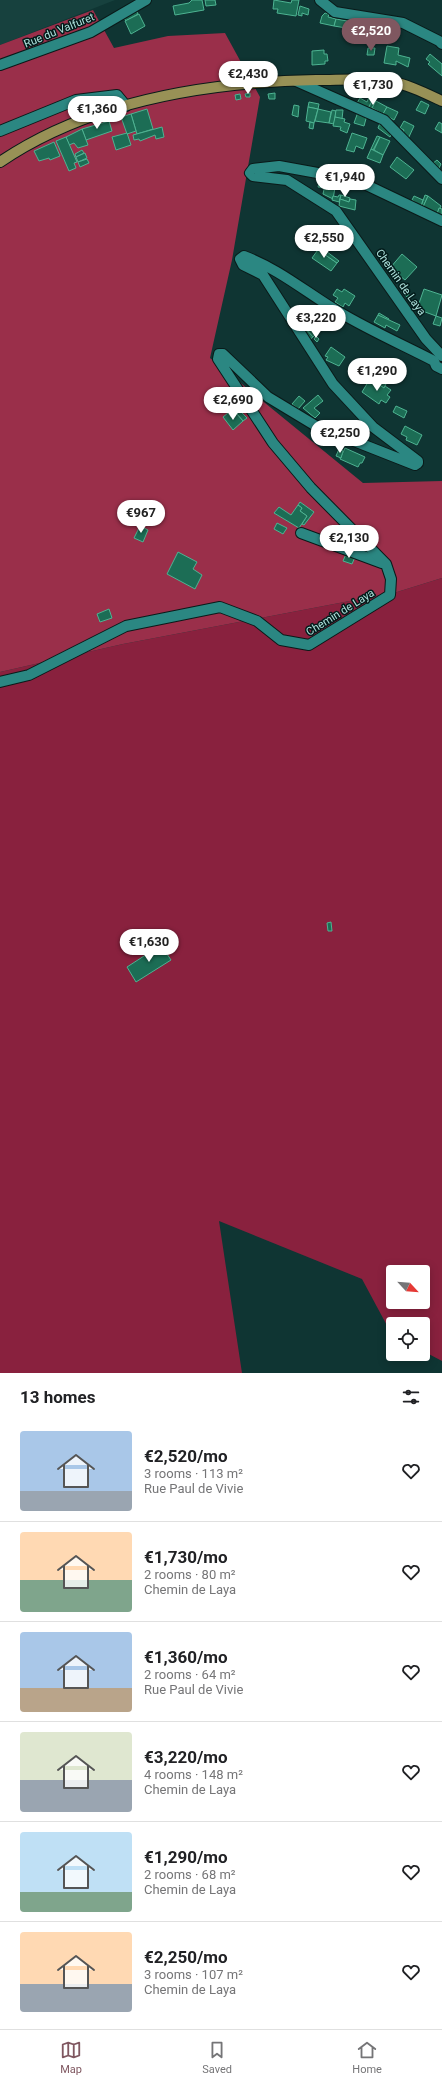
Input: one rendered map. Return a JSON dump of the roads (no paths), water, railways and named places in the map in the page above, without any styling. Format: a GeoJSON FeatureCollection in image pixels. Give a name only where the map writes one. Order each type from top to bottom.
{"type":"FeatureCollection","features":[{"type":"Feature","properties":{"kind":"main road"},"geometry":{"type":"LineString","coordinates":[[0,162],[57,130],[104,111],[202,89],[296,81],[388,81],[423,92],[442,101]]}},
{"type":"Feature","properties":{"kind":"street","name":"Rue du Valfuret"},"geometry":{"type":"LineString","coordinates":[[0,65],[91,32],[146,0]]}},
{"type":"Feature","properties":{"kind":"street"},"geometry":{"type":"LineString","coordinates":[[320,0],[335,12],[403,23],[439,41],[442,44]]}},
{"type":"Feature","properties":{"kind":"street"},"geometry":{"type":"LineString","coordinates":[[296,81],[384,120],[442,179]]}},
{"type":"Feature","properties":{"kind":"street"},"geometry":{"type":"LineString","coordinates":[[0,131],[76,100],[117,95],[126,106]]}},
{"type":"Feature","properties":{"kind":"street","name":"Chemin de Laya"},"geometry":{"type":"LineString","coordinates":[[442,221],[356,180],[279,166],[253,169],[250,173],[253,176],[287,180],[336,211],[426,339],[442,356]]}},
{"type":"Feature","properties":{"kind":"street"},"geometry":{"type":"LineString","coordinates":[[386,564],[312,488],[272,443],[218,359],[219,354],[223,354],[268,397],[316,426],[411,464],[418,463],[418,461],[373,427],[333,384],[263,275],[243,265],[240,259],[244,256],[260,262],[296,283],[339,312],[434,361],[436,366],[442,368]]}},
{"type":"Feature","properties":{"kind":"street"},"geometry":{"type":"LineString","coordinates":[[301,533],[386,564]]}},
{"type":"Feature","properties":{"kind":"street","name":"Chemin de Laya"},"geometry":{"type":"LineString","coordinates":[[0,682],[29,675],[126,626],[220,607],[256,622],[281,640],[309,645],[390,595],[391,579],[386,564]]}}]}
